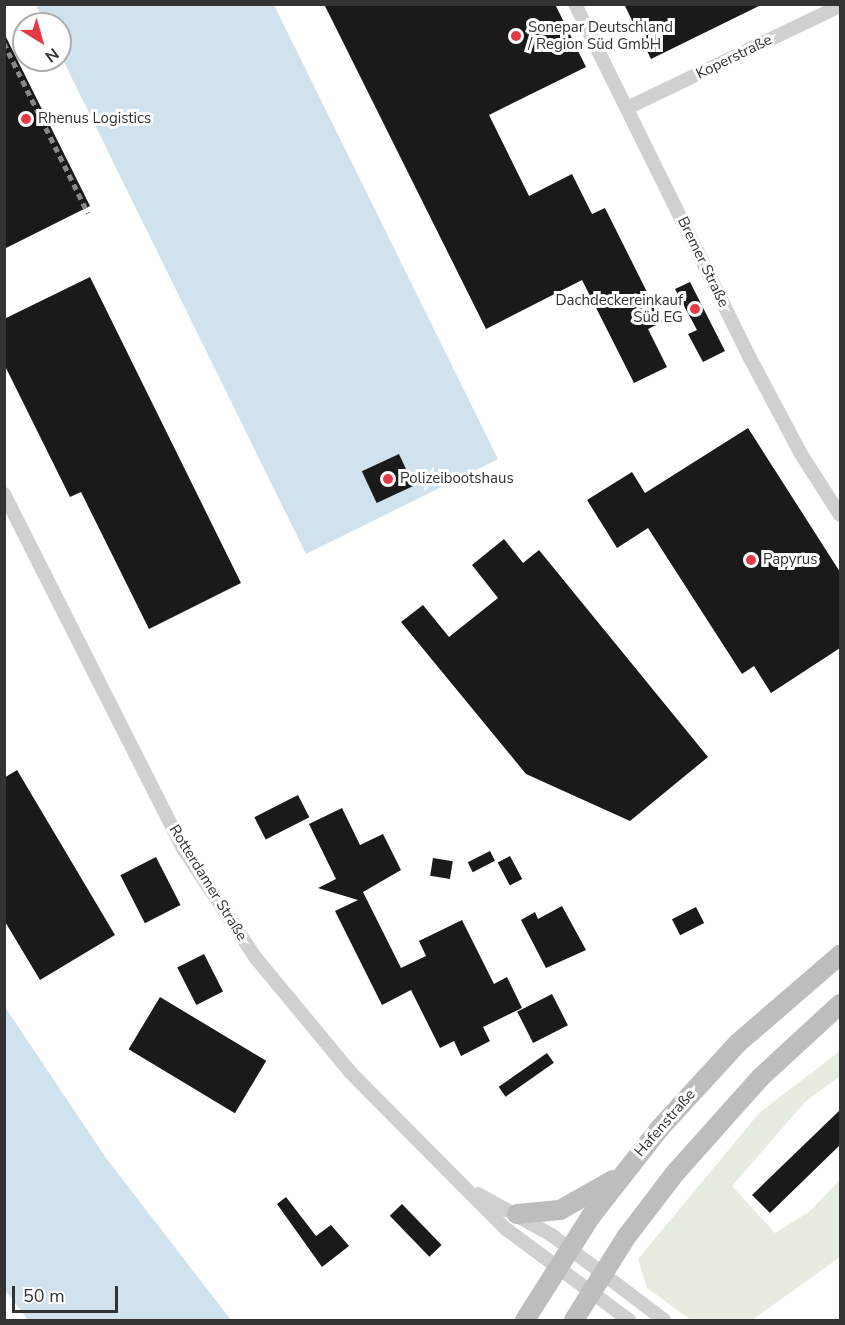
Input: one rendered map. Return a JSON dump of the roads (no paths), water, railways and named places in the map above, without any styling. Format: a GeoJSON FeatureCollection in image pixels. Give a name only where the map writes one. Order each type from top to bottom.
{"type":"FeatureCollection","features":[{"type":"Feature","properties":{"kind":"main road","name":"Hafenstraße"},"geometry":{"type":"LineString","coordinates":[[525,1320],[569,1248],[621,1176],[731,1050],[840,955]]}},
{"type":"Feature","properties":{"kind":"main road"},"geometry":{"type":"LineString","coordinates":[[574,1320],[643,1214],[707,1135],[761,1077],[840,1004]]}},
{"type":"Feature","properties":{"kind":"main road"},"geometry":{"type":"LineString","coordinates":[[517,1214],[560,1210],[621,1176]]}},
{"type":"Feature","properties":{"kind":"street","name":"Bremer Straße"},"geometry":{"type":"LineString","coordinates":[[575,4],[750,358],[801,454],[840,515]]}},
{"type":"Feature","properties":{"kind":"street","name":"Koperstraße"},"geometry":{"type":"LineString","coordinates":[[627,108],[840,6]]}},
{"type":"Feature","properties":{"kind":"street","name":"Rotterdamer Straße"},"geometry":{"type":"LineString","coordinates":[[4,494],[184,850],[255,957],[295,1009],[397,1122],[468,1188],[506,1229],[629,1320]]}},
{"type":"Feature","properties":{"kind":"street","name":"Rotterdamer Straße"},"geometry":{"type":"LineString","coordinates":[[468,1188],[517,1214],[569,1248],[664,1320]]}},
{"type":"Feature","properties":{"kind":"water"},"geometry":{"type":"Polygon","coordinates":[[[36,5],[274,5],[498,459],[306,554],[69,72],[72,72],[72,12],[39,12],[36,5]]]}},
{"type":"Feature","properties":{"kind":"water"},"geometry":{"type":"Polygon","coordinates":[[[5,1007],[106,1158],[231,1320],[28,1320],[5,1290],[5,1007]]]}},
{"type":"Feature","properties":{"kind":"railway"},"geometry":{"type":"LineString","coordinates":[[4,43],[88,213]]}},
{"type":"Feature","properties":{"kind":"place","name":"Sonepar Deutschland / Region Süd GmbH"},"geometry":{"type":"Point","coordinates":[516,36]}},
{"type":"Feature","properties":{"kind":"place","name":"Rhenus Logistics"},"geometry":{"type":"Point","coordinates":[26,119]}},
{"type":"Feature","properties":{"kind":"place","name":"Dachdeckereinkauf Süd EG"},"geometry":{"type":"Point","coordinates":[695,309]}},
{"type":"Feature","properties":{"kind":"place","name":"Polizeibootshaus"},"geometry":{"type":"Point","coordinates":[388,479]}},
{"type":"Feature","properties":{"kind":"place","name":"Papyrus"},"geometry":{"type":"Point","coordinates":[751,560]}}]}
